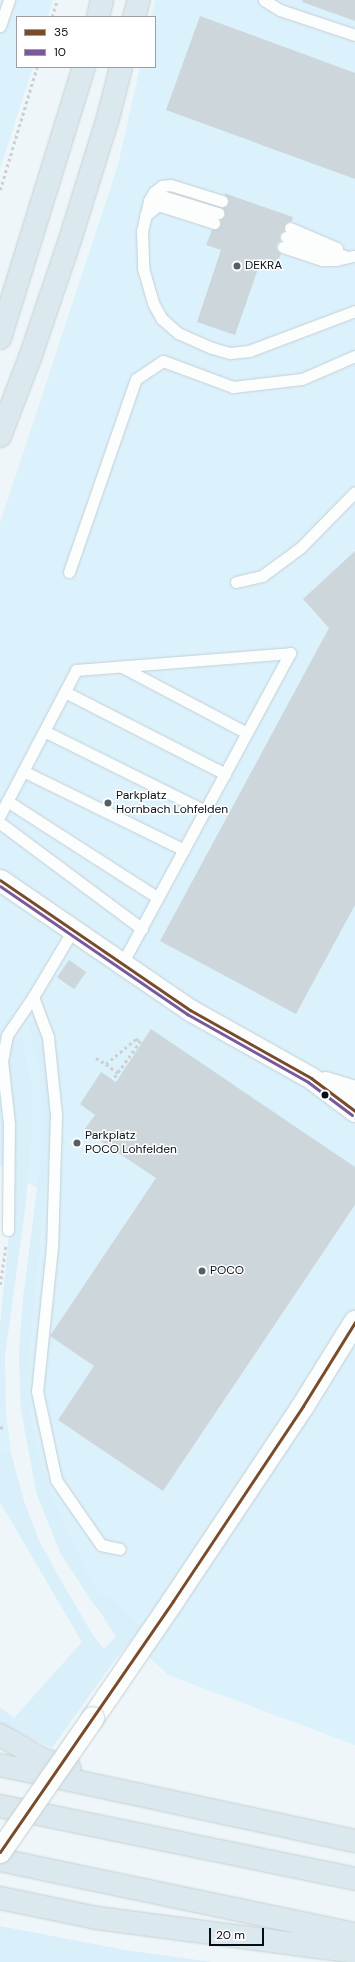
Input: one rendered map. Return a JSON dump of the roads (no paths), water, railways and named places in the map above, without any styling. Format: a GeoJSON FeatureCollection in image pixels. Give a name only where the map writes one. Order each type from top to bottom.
{"type":"FeatureCollection","features":[{"type":"Feature","properties":{"kind":"highway"},"geometry":{"type":"LineString","coordinates":[[98,16],[102,0]]}},
{"type":"Feature","properties":{"kind":"highway"},"geometry":{"type":"LineString","coordinates":[[134,16],[139,0]]}},
{"type":"Feature","properties":{"kind":"highway"},"geometry":{"type":"LineString","coordinates":[[0,338],[84,68]]}},
{"type":"Feature","properties":{"kind":"highway"},"geometry":{"type":"LineString","coordinates":[[0,436],[31,355],[70,243],[108,118],[121,68]]}},
{"type":"Feature","properties":{"kind":"highway"},"geometry":{"type":"LineString","coordinates":[[0,1735],[42,1759],[168,1800]]}},
{"type":"Feature","properties":{"kind":"highway"},"geometry":{"type":"LineString","coordinates":[[0,1765],[355,1841]]}},
{"type":"Feature","properties":{"kind":"highway"},"geometry":{"type":"LineString","coordinates":[[0,1806],[355,1879]]}},
{"type":"Feature","properties":{"kind":"highway"},"geometry":{"type":"LineString","coordinates":[[0,1860],[355,1934]]}},
{"type":"Feature","properties":{"kind":"highway"},"geometry":{"type":"LineString","coordinates":[[0,1898],[97,1918],[355,1952]]}},
{"type":"Feature","properties":{"kind":"main road"},"geometry":{"type":"LineString","coordinates":[[0,1852],[174,1601],[355,1322]]}},
{"type":"Feature","properties":{"kind":"street"},"geometry":{"type":"LineString","coordinates":[[0,880],[190,1010],[311,1078],[355,1111]]}},
{"type":"Feature","properties":{"kind":"street"},"geometry":{"type":"LineString","coordinates":[[311,1078],[355,1091]]}},
{"type":"Feature","properties":{"kind":"lane"},"geometry":{"type":"LineString","coordinates":[[0,26],[9,0]]}},
{"type":"Feature","properties":{"kind":"lane"},"geometry":{"type":"LineString","coordinates":[[264,0],[280,10],[355,35]]}},
{"type":"Feature","properties":{"kind":"lane"},"geometry":{"type":"LineString","coordinates":[[222,201],[170,184],[162,186],[152,196],[145,216],[142,231],[143,268],[153,303],[162,319],[178,333],[192,340],[230,353],[249,351],[355,311]]}},
{"type":"Feature","properties":{"kind":"lane"},"geometry":{"type":"LineString","coordinates":[[152,196],[162,196],[218,212]]}},
{"type":"Feature","properties":{"kind":"lane"},"geometry":{"type":"LineString","coordinates":[[145,216],[156,206],[161,206],[214,223]]}},
{"type":"Feature","properties":{"kind":"lane"},"geometry":{"type":"LineString","coordinates":[[308,234],[354,256],[336,260],[322,260],[286,237],[308,234]]}},
{"type":"Feature","properties":{"kind":"lane"},"geometry":{"type":"LineString","coordinates":[[69,572],[136,379],[163,361],[233,387],[302,379],[354,358]]}},
{"type":"Feature","properties":{"kind":"lane"},"geometry":{"type":"LineString","coordinates":[[236,582],[262,576],[300,548],[355,492]]}},
{"type":"Feature","properties":{"kind":"lane"},"geometry":{"type":"LineString","coordinates":[[0,815],[76,670],[290,653],[122,964]]}},
{"type":"Feature","properties":{"kind":"lane"},"geometry":{"type":"LineString","coordinates":[[122,666],[247,733]]}},
{"type":"Feature","properties":{"kind":"lane"},"geometry":{"type":"LineString","coordinates":[[65,692],[225,774]]}},
{"type":"Feature","properties":{"kind":"lane"},"geometry":{"type":"LineString","coordinates":[[44,731],[205,811]]}},
{"type":"Feature","properties":{"kind":"lane"},"geometry":{"type":"LineString","coordinates":[[23,771],[184,850]]}},
{"type":"Feature","properties":{"kind":"lane"},"geometry":{"type":"LineString","coordinates":[[8,801],[158,898]]}},
{"type":"Feature","properties":{"kind":"lane"},"geometry":{"type":"LineString","coordinates":[[0,823],[142,928]]}},
{"type":"Feature","properties":{"kind":"lane"},"geometry":{"type":"LineString","coordinates":[[8,1230],[2,1061],[7,1035],[33,997],[73,930]]}},
{"type":"Feature","properties":{"kind":"lane"},"geometry":{"type":"LineString","coordinates":[[33,997],[48,1037],[56,1115],[52,1247],[37,1391],[56,1480],[101,1545],[120,1549]]}},
{"type":"Feature","properties":{"kind":"place","name":"DEKRA"},"geometry":{"type":"Point","coordinates":[237,266]}},
{"type":"Feature","properties":{"kind":"place","name":"Parkplatz Hornbach Lohfelden"},"geometry":{"type":"Point","coordinates":[108,803]}},
{"type":"Feature","properties":{"kind":"place","name":"Parkplatz POCO Lohfelden"},"geometry":{"type":"Point","coordinates":[77,1143]}},
{"type":"Feature","properties":{"kind":"place","name":"POCO"},"geometry":{"type":"Point","coordinates":[202,1271]}}]}
